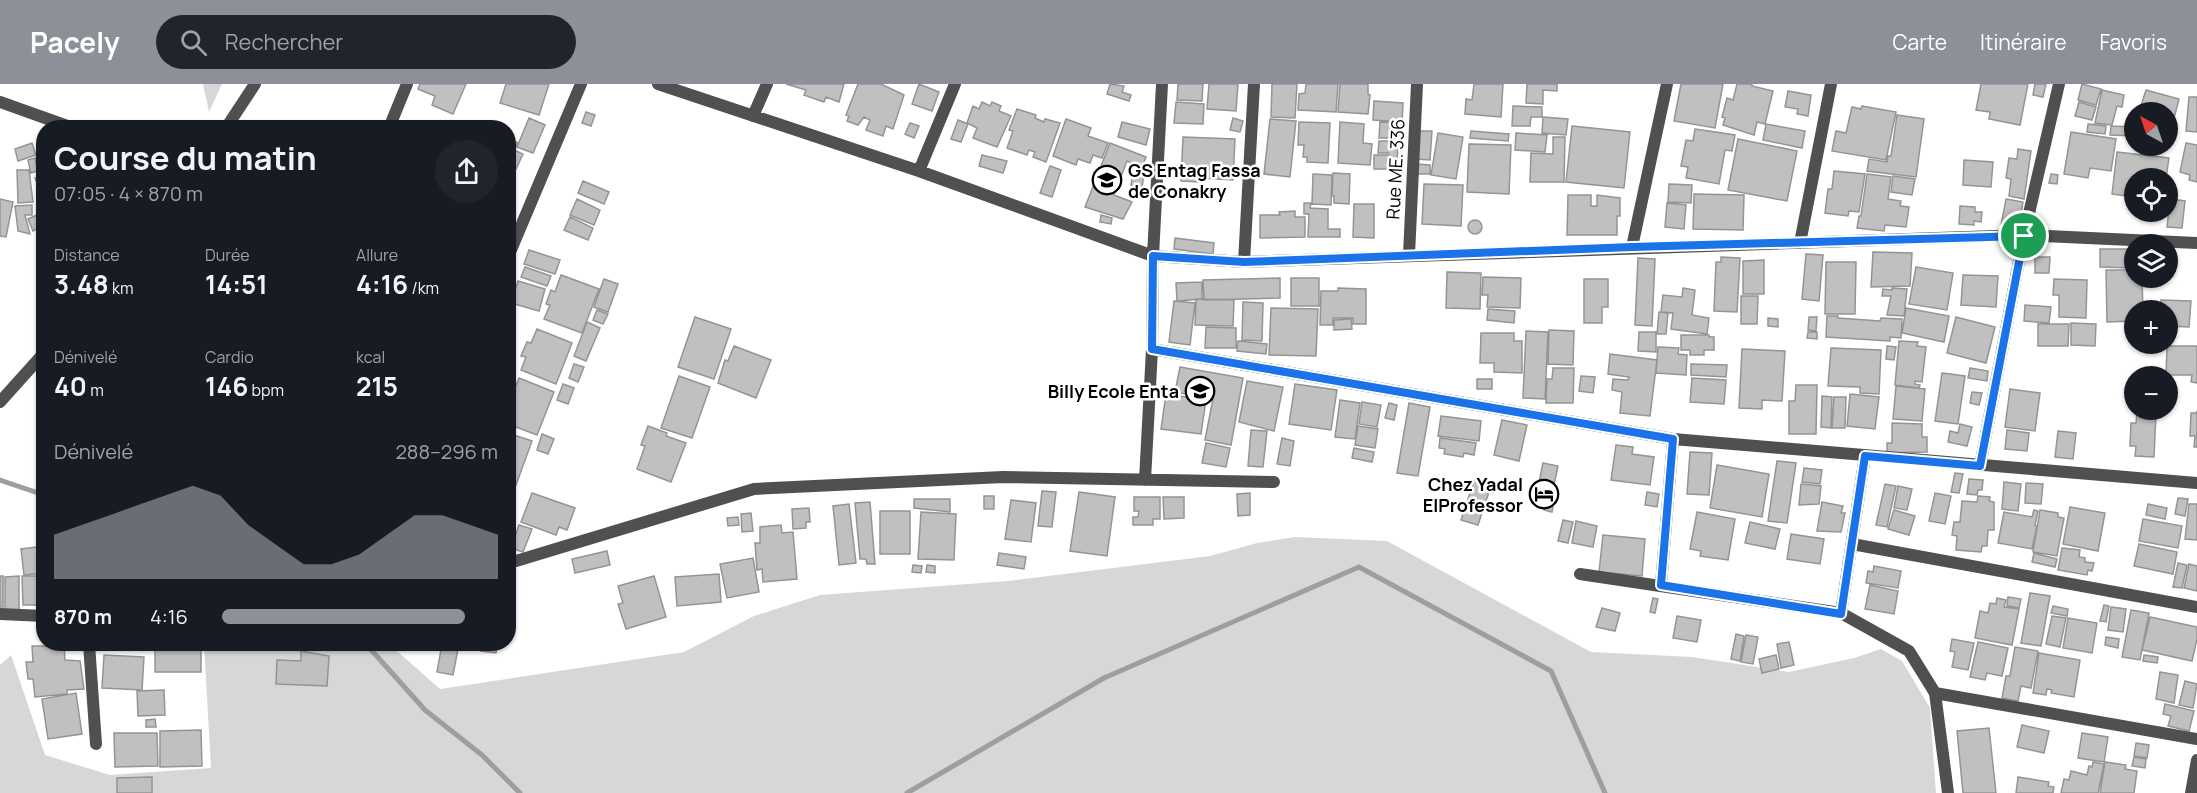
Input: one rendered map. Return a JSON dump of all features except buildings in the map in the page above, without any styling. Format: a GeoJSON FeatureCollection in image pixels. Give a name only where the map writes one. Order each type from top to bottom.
{"type":"FeatureCollection","features":[{"type":"Feature","properties":{"kind":"street"},"geometry":{"type":"LineString","coordinates":[[231,120],[255,84]]}},
{"type":"Feature","properties":{"kind":"street"},"geometry":{"type":"LineString","coordinates":[[392,120],[407,84]]}},
{"type":"Feature","properties":{"kind":"street"},"geometry":{"type":"LineString","coordinates":[[516,227],[581,84]]}},
{"type":"Feature","properties":{"kind":"street"},"geometry":{"type":"LineString","coordinates":[[658,84],[919,171],[1153,256],[1244,262],[1632,247],[2024,236],[2197,243]]}},
{"type":"Feature","properties":{"kind":"street"},"geometry":{"type":"LineString","coordinates":[[753,116],[767,84]]}},
{"type":"Feature","properties":{"kind":"street"},"geometry":{"type":"LineString","coordinates":[[919,171],[956,84]]}},
{"type":"Feature","properties":{"kind":"street"},"geometry":{"type":"LineString","coordinates":[[1145,480],[1162,84]]}},
{"type":"Feature","properties":{"kind":"street"},"geometry":{"type":"LineString","coordinates":[[1244,262],[1254,84]]}},
{"type":"Feature","properties":{"kind":"street","name":"Rue ME. 336"},"geometry":{"type":"LineString","coordinates":[[1409,255],[1417,84]]}},
{"type":"Feature","properties":{"kind":"street"},"geometry":{"type":"LineString","coordinates":[[1632,247],[1667,84]]}},
{"type":"Feature","properties":{"kind":"street"},"geometry":{"type":"LineString","coordinates":[[1800,243],[1831,84]]}},
{"type":"Feature","properties":{"kind":"street"},"geometry":{"type":"LineString","coordinates":[[1980,466],[2024,236],[2059,84]]}},
{"type":"Feature","properties":{"kind":"street"},"geometry":{"type":"LineString","coordinates":[[0,102],[51,120]]}},
{"type":"Feature","properties":{"kind":"street"},"geometry":{"type":"LineString","coordinates":[[1152,349],[1673,439],[2197,483]]}},
{"type":"Feature","properties":{"kind":"street"},"geometry":{"type":"LineString","coordinates":[[0,402],[36,361]]}},
{"type":"Feature","properties":{"kind":"street"},"geometry":{"type":"LineString","coordinates":[[1661,585],[1673,439]]}},
{"type":"Feature","properties":{"kind":"street"},"geometry":{"type":"LineString","coordinates":[[1841,614],[1865,456]]}},
{"type":"Feature","properties":{"kind":"street"},"geometry":{"type":"LineString","coordinates":[[516,561],[754,489],[1003,477],[1274,482]]}},
{"type":"Feature","properties":{"kind":"street"},"geometry":{"type":"LineString","coordinates":[[1852,544],[2197,607]]}},
{"type":"Feature","properties":{"kind":"street"},"geometry":{"type":"LineString","coordinates":[[1580,574],[1841,614],[1909,651],[1935,693],[1948,793]]}},
{"type":"Feature","properties":{"kind":"street"},"geometry":{"type":"LineString","coordinates":[[0,614],[36,616]]}},
{"type":"Feature","properties":{"kind":"street"},"geometry":{"type":"LineString","coordinates":[[89,651],[96,744]]}},
{"type":"Feature","properties":{"kind":"street"},"geometry":{"type":"LineString","coordinates":[[1935,693],[2197,739]]}},
{"type":"Feature","properties":{"kind":"street"},"geometry":{"type":"LineString","coordinates":[[2191,793],[2197,760]]}},
{"type":"Feature","properties":{"kind":"shaded area"},"geometry":{"type":"Polygon","coordinates":[[[203,84],[222,84],[209,112],[203,84]]]}},
{"type":"Feature","properties":{"kind":"shaded area"},"geometry":{"type":"Polygon","coordinates":[[[1295,537],[1387,541],[1591,652],[1692,657],[1789,672],[1854,658],[1881,649],[1902,661],[1930,708],[1936,793],[0,793],[0,665],[11,655],[45,755],[110,775],[211,768],[204,651],[397,651],[440,689],[684,652],[754,616],[820,595],[1008,581],[1210,556],[1257,543],[1295,537]]]}},
{"type":"Feature","properties":{"kind":"waterway"},"geometry":{"type":"LineString","coordinates":[[0,480],[36,492]]}},
{"type":"Feature","properties":{"kind":"waterway"},"geometry":{"type":"LineString","coordinates":[[907,793],[1104,678],[1359,567],[1551,671],[1605,793]]}},
{"type":"Feature","properties":{"kind":"waterway"},"geometry":{"type":"LineString","coordinates":[[372,651],[425,710],[482,755],[520,793]]}},
{"type":"Feature","properties":{"kind":"place","name":"GS Entag Fassa de Conakry"},"geometry":{"type":"Point","coordinates":[1107,180]}},
{"type":"Feature","properties":{"kind":"place","name":"Billy Ecole Enta"},"geometry":{"type":"Point","coordinates":[1200,391]}},
{"type":"Feature","properties":{"kind":"place","name":"Chez Yadal ElProfessor"},"geometry":{"type":"Point","coordinates":[1544,494]}},
{"type":"Feature","properties":{"kind":"route"},"geometry":{"type":"LineString","coordinates":[[2024,236],[1980,466],[1865,456],[1841,614],[1661,585],[1673,439],[1152,349],[1153,256],[1244,262],[1632,247],[2024,236]]}}]}
